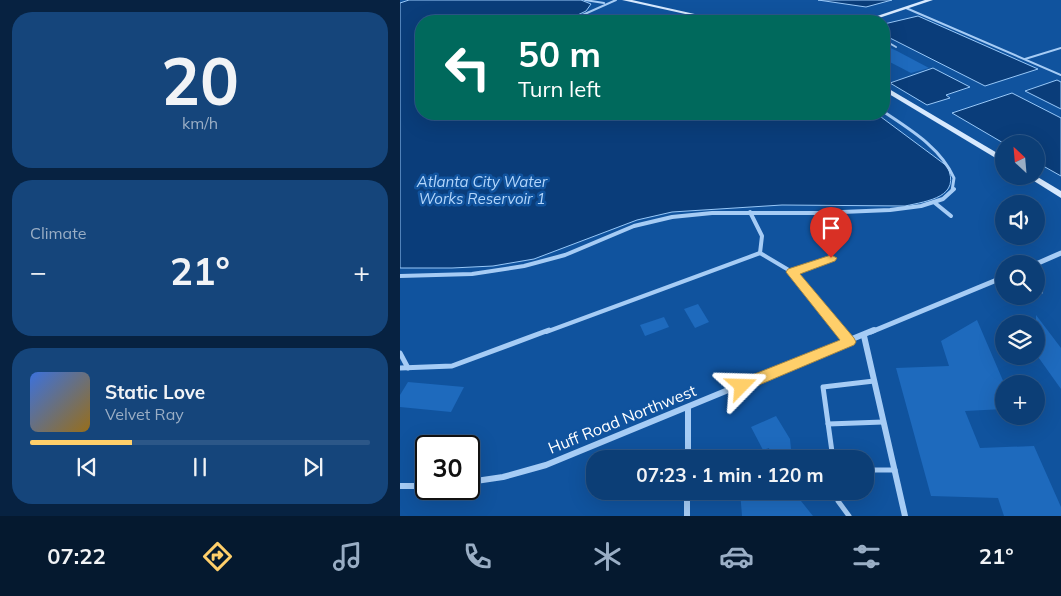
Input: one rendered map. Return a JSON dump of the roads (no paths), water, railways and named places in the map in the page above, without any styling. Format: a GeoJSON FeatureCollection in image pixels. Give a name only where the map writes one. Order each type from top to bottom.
{"type":"FeatureCollection","features":[{"type":"Feature","properties":{"kind":"main road"},"geometry":{"type":"LineString","coordinates":[[625,0],[695,15]]}},
{"type":"Feature","properties":{"kind":"main road"},"geometry":{"type":"LineString","coordinates":[[884,15],[930,0]]}},
{"type":"Feature","properties":{"kind":"main road"},"geometry":{"type":"LineString","coordinates":[[890,92],[995,156]]}},
{"type":"Feature","properties":{"kind":"main road"},"geometry":{"type":"LineString","coordinates":[[1045,185],[1061,195]]}},
{"type":"Feature","properties":{"kind":"street"},"geometry":{"type":"LineString","coordinates":[[1045,260],[1061,253]]}},
{"type":"Feature","properties":{"kind":"street","name":"Huff Road Northwest"},"geometry":{"type":"LineString","coordinates":[[480,480],[503,477],[546,465],[850,342],[995,281]]}},
{"type":"Feature","properties":{"kind":"street"},"geometry":{"type":"LineString","coordinates":[[864,336],[905,516]]}},
{"type":"Feature","properties":{"kind":"street"},"geometry":{"type":"LineString","coordinates":[[688,408],[688,450]]}},
{"type":"Feature","properties":{"kind":"street"},"geometry":{"type":"LineString","coordinates":[[400,486],[415,486]]}},
{"type":"Feature","properties":{"kind":"street"},"geometry":{"type":"LineString","coordinates":[[687,500],[687,516]]}},
{"type":"Feature","properties":{"kind":"lane"},"geometry":{"type":"LineString","coordinates":[[585,0],[601,4],[611,2]]}},
{"type":"Feature","properties":{"kind":"lane"},"geometry":{"type":"LineString","coordinates":[[582,15],[616,0]]}},
{"type":"Feature","properties":{"kind":"lane"},"geometry":{"type":"LineString","coordinates":[[906,8],[1061,75]]}},
{"type":"Feature","properties":{"kind":"lane"},"geometry":{"type":"LineString","coordinates":[[890,43],[896,46]]}},
{"type":"Feature","properties":{"kind":"lane"},"geometry":{"type":"LineString","coordinates":[[1024,59],[1061,48]]}},
{"type":"Feature","properties":{"kind":"lane"},"geometry":{"type":"LineString","coordinates":[[400,276],[455,276],[498,272],[544,262],[635,226],[658,220],[702,214],[750,212],[896,211],[935,203],[949,198],[955,188],[951,170],[933,148],[890,116]]}},
{"type":"Feature","properties":{"kind":"lane"},"geometry":{"type":"LineString","coordinates":[[935,203],[951,216]]}},
{"type":"Feature","properties":{"kind":"lane"},"geometry":{"type":"LineString","coordinates":[[750,212],[762,236],[760,253]]}},
{"type":"Feature","properties":{"kind":"lane"},"geometry":{"type":"LineString","coordinates":[[760,253],[792,272],[850,342]]}},
{"type":"Feature","properties":{"kind":"lane"},"geometry":{"type":"LineString","coordinates":[[400,368],[452,366],[760,253]]}},
{"type":"Feature","properties":{"kind":"lane"},"geometry":{"type":"LineString","coordinates":[[792,272],[831,258]]}},
{"type":"Feature","properties":{"kind":"lane"},"geometry":{"type":"LineString","coordinates":[[400,353],[408,368]]}},
{"type":"Feature","properties":{"kind":"lane"},"geometry":{"type":"LineString","coordinates":[[831,450],[823,387],[874,381]]}},
{"type":"Feature","properties":{"kind":"lane"},"geometry":{"type":"LineString","coordinates":[[828,424],[884,422]]}},
{"type":"Feature","properties":{"kind":"lane"},"geometry":{"type":"LineString","coordinates":[[874,470],[894,470]]}},
{"type":"Feature","properties":{"kind":"lane"},"geometry":{"type":"LineString","coordinates":[[838,500],[849,516]]}},
{"type":"Feature","properties":{"kind":"water","name":"Atlanta City Water Works Reservoir 1"},"geometry":{"type":"Polygon","coordinates":[[[409,0],[581,0],[591,4],[586,11],[578,15],[415,15],[415,120],[885,120],[947,166],[950,185],[940,196],[905,206],[782,205],[672,212],[637,220],[534,259],[493,266],[400,268],[400,3],[409,0]]]}},
{"type":"Feature","properties":{"kind":"water"},"geometry":{"type":"Polygon","coordinates":[[[818,0],[892,0],[866,7],[818,0]]]}},
{"type":"Feature","properties":{"kind":"water"},"geometry":{"type":"Polygon","coordinates":[[[918,16],[1038,69],[985,86],[890,38],[890,23],[918,16]]]}},
{"type":"Feature","properties":{"kind":"water"},"geometry":{"type":"Polygon","coordinates":[[[933,68],[970,87],[946,95],[950,98],[927,105],[890,83],[933,68]]]}},
{"type":"Feature","properties":{"kind":"water"},"geometry":{"type":"Polygon","coordinates":[[[1057,80],[1061,82],[1061,109],[1025,91],[1057,80]]]}},
{"type":"Feature","properties":{"kind":"water"},"geometry":{"type":"Polygon","coordinates":[[[1012,93],[1061,118],[1061,176],[1045,167],[1045,135],[995,135],[995,138],[952,113],[1012,93]]]}}]}
